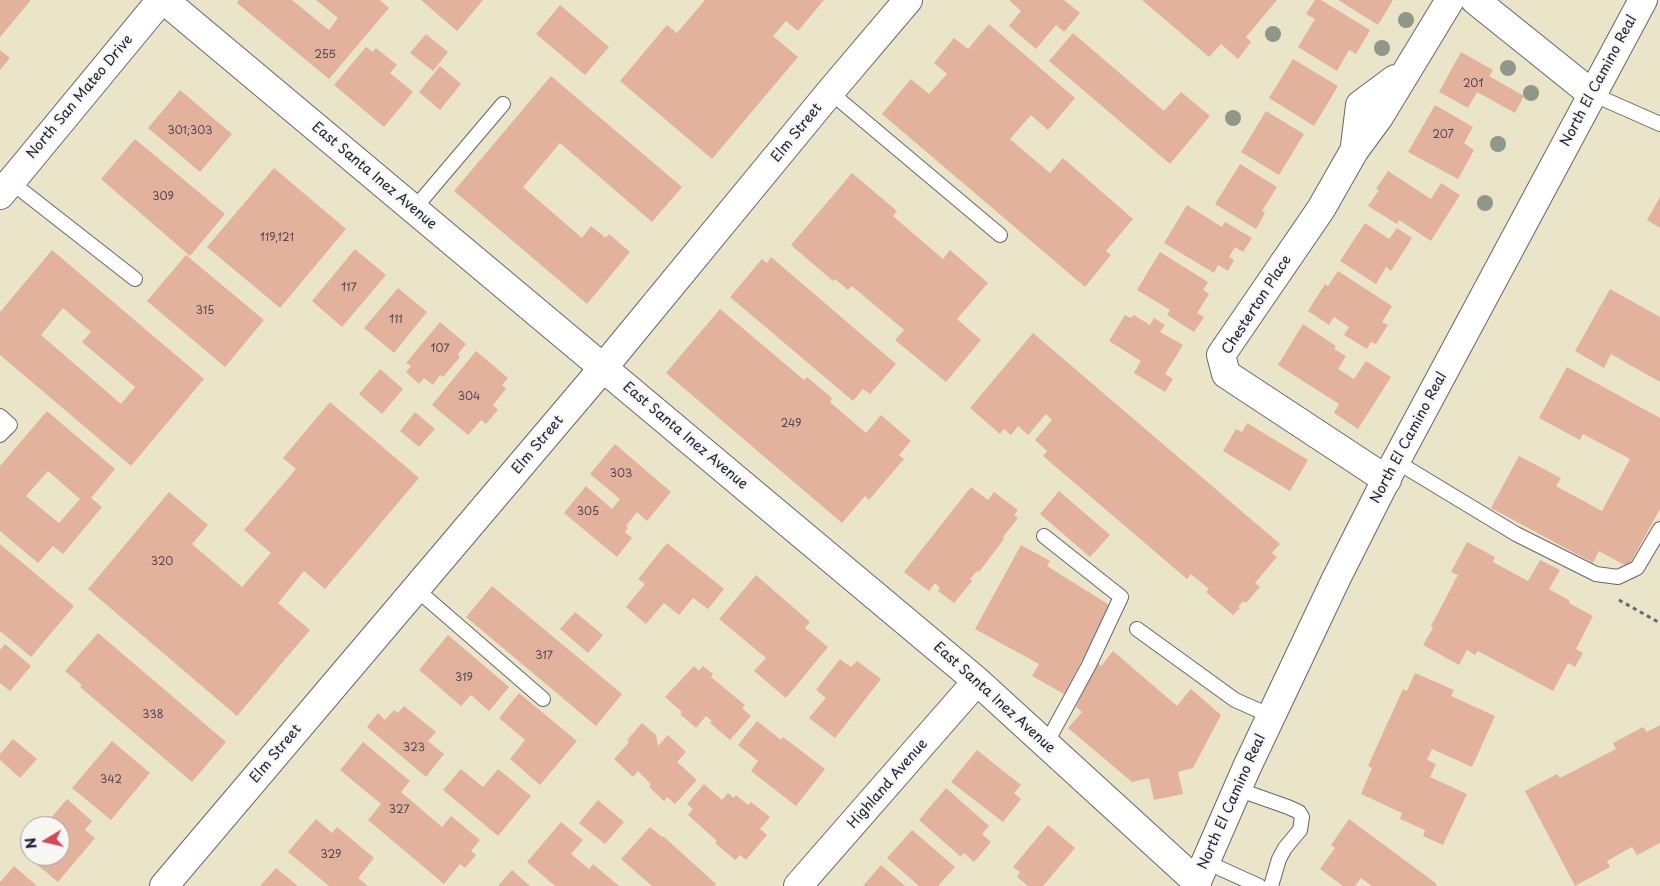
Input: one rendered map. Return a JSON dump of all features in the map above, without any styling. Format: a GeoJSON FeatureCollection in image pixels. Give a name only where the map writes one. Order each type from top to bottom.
{"type":"FeatureCollection","features":[{"type":"Feature","properties":{"kind":"street","name":"North San Mateo Drive"},"geometry":{"type":"LineString","coordinates":[[5,188],[163,0]]}},
{"type":"Feature","properties":{"kind":"street","name":"East Santa Inez Avenue"},"geometry":{"type":"LineString","coordinates":[[163,0],[977,681],[1046,744],[1199,877]]}},
{"type":"Feature","properties":{"kind":"street","name":"Elm Street"},"geometry":{"type":"LineString","coordinates":[[164,886],[603,368],[908,0]]}},
{"type":"Feature","properties":{"kind":"street","name":"Chesterton Place"},"geometry":{"type":"LineString","coordinates":[[1392,471],[1226,374],[1221,355],[1320,209],[1354,151],[1378,117],[1450,0]]}},
{"type":"Feature","properties":{"kind":"street"},"geometry":{"type":"LineString","coordinates":[[1475,0],[1592,94]]}},
{"type":"Feature","properties":{"kind":"street","name":"North El Camino Real"},"geometry":{"type":"LineString","coordinates":[[1199,877],[1271,716],[1336,579],[1643,0]]}},
{"type":"Feature","properties":{"kind":"street","name":"Highland Avenue"},"geometry":{"type":"LineString","coordinates":[[798,886],[977,681]]}},
{"type":"Feature","properties":{"kind":"lane"},"geometry":{"type":"LineString","coordinates":[[830,92],[1000,235]]}},
{"type":"Feature","properties":{"kind":"lane"},"geometry":{"type":"LineString","coordinates":[[1592,94],[1660,124]]}},
{"type":"Feature","properties":{"kind":"lane"},"geometry":{"type":"LineString","coordinates":[[414,209],[503,104]]}},
{"type":"Feature","properties":{"kind":"lane"},"geometry":{"type":"LineString","coordinates":[[5,188],[135,279]]}},
{"type":"Feature","properties":{"kind":"lane"},"geometry":{"type":"LineString","coordinates":[[0,416],[10,425],[0,435]]}},
{"type":"Feature","properties":{"kind":"lane"},"geometry":{"type":"LineString","coordinates":[[1392,471],[1596,574],[1618,577],[1636,568],[1660,529]]}},
{"type":"Feature","properties":{"kind":"lane"},"geometry":{"type":"LineString","coordinates":[[1044,536],[1121,596],[1088,665],[1046,744]]}},
{"type":"Feature","properties":{"kind":"lane"},"geometry":{"type":"LineString","coordinates":[[416,589],[543,699]]}},
{"type":"Feature","properties":{"kind":"lane"},"geometry":{"type":"LineString","coordinates":[[1137,629],[1235,700],[1271,716]]}},
{"type":"Feature","properties":{"kind":"lane"},"geometry":{"type":"LineString","coordinates":[[1238,789],[1288,807],[1299,812],[1302,817],[1300,830],[1285,848],[1279,859],[1271,886]]}},
{"type":"Feature","properties":{"kind":"lane"},"geometry":{"type":"LineString","coordinates":[[1199,877],[1258,886]]}},
{"type":"Feature","properties":{"kind":"path"},"geometry":{"type":"LineString","coordinates":[[1614,597],[1660,624]]}},
{"type":"Feature","properties":{"kind":"building"},"geometry":{"type":"Polygon","coordinates":[[[0,0],[31,0],[0,37],[0,0]]]}},
{"type":"Feature","properties":{"kind":"building"},"geometry":{"type":"Polygon","coordinates":[[[239,0],[292,0],[329,30],[338,18],[316,0],[380,0],[389,8],[329,79],[237,3],[239,0]]]}},
{"type":"Feature","properties":{"kind":"building"},"geometry":{"type":"Polygon","coordinates":[[[421,0],[483,0],[457,31],[421,0]]]}},
{"type":"Feature","properties":{"kind":"building"},"geometry":{"type":"Polygon","coordinates":[[[705,0],[824,0],[798,31],[786,21],[773,36],[798,57],[712,159],[620,81],[667,25],[677,33],[705,0]]]}},
{"type":"Feature","properties":{"kind":"building"},"geometry":{"type":"Polygon","coordinates":[[[1009,0],[1064,0],[1080,13],[1064,32],[1056,25],[1036,49],[1009,26],[1021,11],[1009,0]]]}},
{"type":"Feature","properties":{"kind":"building"},"geometry":{"type":"Polygon","coordinates":[[[1142,0],[1277,0],[1246,37],[1251,42],[1238,59],[1221,44],[1209,57],[1142,0]]]}},
{"type":"Feature","properties":{"kind":"building"},"geometry":{"type":"Polygon","coordinates":[[[1315,0],[1321,0],[1370,30],[1356,54],[1349,50],[1337,71],[1298,47],[1315,19],[1306,14],[1315,0]]]}},
{"type":"Feature","properties":{"kind":"building"},"geometry":{"type":"Polygon","coordinates":[[[1338,0],[1393,0],[1378,25],[1338,0]]]}},
{"type":"Feature","properties":{"kind":"building"},"geometry":{"type":"Polygon","coordinates":[[[560,5],[609,47],[585,75],[536,34],[560,5]]]}},
{"type":"Feature","properties":{"kind":"building"},"geometry":{"type":"Polygon","coordinates":[[[989,24],[1075,98],[1048,130],[1031,115],[1010,139],[1050,173],[1063,158],[1133,219],[1106,251],[1111,255],[1085,287],[882,114],[911,79],[929,94],[947,74],[934,63],[954,38],[968,49],[989,24]]]}},
{"type":"Feature","properties":{"kind":"building"},"geometry":{"type":"Polygon","coordinates":[[[1073,33],[1164,111],[1181,92],[1210,116],[1170,164],[1049,61],[1073,33]]]}},
{"type":"Feature","properties":{"kind":"building"},"geometry":{"type":"Polygon","coordinates":[[[426,34],[448,52],[433,71],[410,53],[426,34]]]}},
{"type":"Feature","properties":{"kind":"building"},"geometry":{"type":"Polygon","coordinates":[[[366,47],[373,52],[376,48],[397,65],[390,73],[413,92],[384,127],[334,85],[366,47]]]}},
{"type":"Feature","properties":{"kind":"building"},"geometry":{"type":"Polygon","coordinates":[[[0,50],[10,58],[0,70],[0,50]]]}},
{"type":"Feature","properties":{"kind":"building"},"geometry":{"type":"Polygon","coordinates":[[[1461,52],[1493,70],[1489,76],[1524,96],[1515,113],[1477,92],[1468,108],[1439,92],[1461,52]]]}},
{"type":"Feature","properties":{"kind":"building"},"geometry":{"type":"Polygon","coordinates":[[[1293,59],[1338,86],[1314,126],[1269,98],[1293,59]]]}},
{"type":"Feature","properties":{"kind":"building"},"geometry":{"type":"Polygon","coordinates":[[[440,66],[461,84],[440,110],[419,92],[440,66]]]}},
{"type":"Feature","properties":{"kind":"building"},"geometry":{"type":"Polygon","coordinates":[[[551,76],[682,187],[652,222],[560,143],[523,187],[582,238],[591,226],[606,238],[609,234],[630,252],[587,304],[454,191],[551,76]]]}},
{"type":"Feature","properties":{"kind":"building"},"geometry":{"type":"Polygon","coordinates":[[[180,90],[232,134],[200,172],[148,128],[180,90]]]}},
{"type":"Feature","properties":{"kind":"building"},"geometry":{"type":"Polygon","coordinates":[[[1435,105],[1473,127],[1464,143],[1474,150],[1458,179],[1408,152],[1435,105]]]}},
{"type":"Feature","properties":{"kind":"building"},"geometry":{"type":"Polygon","coordinates":[[[1266,111],[1304,134],[1279,175],[1241,152],[1266,111]]]}},
{"type":"Feature","properties":{"kind":"building"},"geometry":{"type":"Polygon","coordinates":[[[135,139],[225,214],[190,256],[101,179],[135,139]]]}},
{"type":"Feature","properties":{"kind":"building"},"geometry":{"type":"Polygon","coordinates":[[[1240,164],[1277,187],[1262,211],[1265,213],[1256,229],[1215,204],[1240,164]]]}},
{"type":"Feature","properties":{"kind":"building"},"geometry":{"type":"Polygon","coordinates":[[[274,168],[346,229],[280,308],[207,247],[274,168]]]}},
{"type":"Feature","properties":{"kind":"building"},"geometry":{"type":"Polygon","coordinates":[[[1388,171],[1431,199],[1441,183],[1460,195],[1431,241],[1399,220],[1397,224],[1368,206],[1379,190],[1376,189],[1388,171]]]}},
{"type":"Feature","properties":{"kind":"building"},"geometry":{"type":"Polygon","coordinates":[[[852,173],[897,211],[893,216],[943,259],[950,250],[988,283],[957,319],[981,340],[946,382],[895,340],[904,330],[852,286],[848,290],[835,279],[833,281],[791,245],[852,173]]]}},
{"type":"Feature","properties":{"kind":"building"},"geometry":{"type":"Polygon","coordinates":[[[1660,197],[1660,228],[1647,220],[1660,197]]]}},
{"type":"Feature","properties":{"kind":"building"},"geometry":{"type":"Polygon","coordinates":[[[1187,205],[1222,227],[1225,222],[1252,238],[1243,252],[1235,247],[1229,257],[1234,260],[1228,271],[1218,265],[1214,273],[1164,243],[1187,205]]]}},
{"type":"Feature","properties":{"kind":"building"},"geometry":{"type":"Polygon","coordinates":[[[1365,223],[1389,239],[1397,228],[1412,238],[1391,271],[1386,267],[1376,284],[1340,261],[1365,223]]]}},
{"type":"Feature","properties":{"kind":"building"},"geometry":{"type":"Polygon","coordinates":[[[355,249],[386,275],[342,327],[312,301],[355,249]]]}},
{"type":"Feature","properties":{"kind":"building"},"geometry":{"type":"Polygon","coordinates":[[[52,250],[204,379],[131,466],[0,355],[0,312],[52,250]],[[63,308],[41,335],[121,404],[135,387],[82,342],[91,332],[63,308]]]}},
{"type":"Feature","properties":{"kind":"building"},"geometry":{"type":"Polygon","coordinates":[[[1160,252],[1208,282],[1203,290],[1209,294],[1197,313],[1204,317],[1194,332],[1167,315],[1170,310],[1137,290],[1160,252]]]}},
{"type":"Feature","properties":{"kind":"building"},"geometry":{"type":"Polygon","coordinates":[[[186,255],[264,320],[225,367],[147,301],[186,255]]]}},
{"type":"Feature","properties":{"kind":"building"},"geometry":{"type":"Polygon","coordinates":[[[771,257],[896,364],[870,394],[863,389],[853,401],[730,297],[762,259],[767,263],[771,257]]]}},
{"type":"Feature","properties":{"kind":"building"},"geometry":{"type":"Polygon","coordinates":[[[1338,271],[1392,306],[1382,322],[1388,325],[1376,344],[1371,342],[1367,349],[1344,335],[1349,327],[1334,317],[1329,325],[1308,311],[1325,284],[1328,286],[1338,271]]]}},
{"type":"Feature","properties":{"kind":"building"},"geometry":{"type":"Polygon","coordinates":[[[398,288],[427,312],[394,353],[364,328],[398,288]]]}},
{"type":"Feature","properties":{"kind":"building"},"geometry":{"type":"Polygon","coordinates":[[[1610,289],[1660,317],[1660,382],[1611,354],[1604,368],[1575,351],[1610,289]]]}},
{"type":"Feature","properties":{"kind":"building"},"geometry":{"type":"Polygon","coordinates":[[[720,309],[804,380],[807,377],[832,398],[830,402],[866,433],[881,415],[911,441],[899,455],[904,459],[869,500],[865,496],[842,523],[666,373],[720,309]]]}},
{"type":"Feature","properties":{"kind":"building"},"geometry":{"type":"Polygon","coordinates":[[[1125,315],[1131,318],[1134,315],[1150,325],[1154,318],[1165,325],[1160,332],[1183,345],[1165,374],[1173,379],[1165,392],[1134,373],[1141,361],[1109,341],[1125,315]]]}},
{"type":"Feature","properties":{"kind":"building"},"geometry":{"type":"Polygon","coordinates":[[[440,322],[466,344],[458,354],[460,357],[443,377],[440,375],[433,385],[424,378],[419,384],[406,372],[411,366],[406,363],[440,322]]]}},
{"type":"Feature","properties":{"kind":"building"},"geometry":{"type":"Polygon","coordinates":[[[1303,324],[1336,346],[1334,349],[1346,356],[1338,369],[1354,379],[1366,361],[1391,377],[1358,429],[1334,413],[1339,404],[1278,365],[1303,324]]]}},
{"type":"Feature","properties":{"kind":"building"},"geometry":{"type":"Polygon","coordinates":[[[1033,333],[1280,544],[1272,553],[1277,557],[1255,583],[1260,587],[1246,603],[1243,601],[1238,607],[1240,608],[1233,615],[1206,592],[1209,589],[1191,574],[1187,579],[1043,456],[1047,451],[1035,440],[1052,420],[1046,414],[1028,435],[1018,426],[1011,435],[1004,429],[1000,434],[970,408],[1033,333]]]}},
{"type":"Feature","properties":{"kind":"building"},"geometry":{"type":"Polygon","coordinates":[[[476,351],[508,378],[502,385],[506,389],[493,405],[498,410],[486,424],[481,420],[468,435],[432,405],[476,351]]]}},
{"type":"Feature","properties":{"kind":"building"},"geometry":{"type":"Polygon","coordinates":[[[1567,367],[1660,418],[1660,509],[1628,567],[1599,551],[1593,563],[1491,508],[1519,456],[1561,478],[1556,486],[1602,511],[1630,459],[1583,434],[1580,440],[1539,418],[1567,367]]]}},
{"type":"Feature","properties":{"kind":"building"},"geometry":{"type":"Polygon","coordinates":[[[380,369],[403,389],[382,414],[359,394],[380,369]]]}},
{"type":"Feature","properties":{"kind":"building"},"geometry":{"type":"Polygon","coordinates":[[[330,402],[419,478],[325,589],[304,571],[278,603],[310,630],[237,716],[88,589],[169,492],[208,525],[192,544],[242,587],[271,553],[244,530],[296,469],[283,458],[330,402]]]}},
{"type":"Feature","properties":{"kind":"building"},"geometry":{"type":"Polygon","coordinates":[[[47,411],[115,469],[91,498],[102,507],[63,554],[53,546],[38,563],[0,531],[0,466],[47,411]],[[48,471],[26,496],[59,523],[80,499],[48,471]]]}},
{"type":"Feature","properties":{"kind":"building"},"geometry":{"type":"Polygon","coordinates":[[[415,412],[435,429],[419,447],[400,431],[415,412]]]}},
{"type":"Feature","properties":{"kind":"building"},"geometry":{"type":"Polygon","coordinates":[[[1247,423],[1308,460],[1290,491],[1223,451],[1236,429],[1242,432],[1247,423]]]}},
{"type":"Feature","properties":{"kind":"building"},"geometry":{"type":"Polygon","coordinates":[[[615,444],[671,492],[647,521],[637,512],[626,526],[628,528],[625,532],[632,538],[617,557],[564,513],[586,486],[612,509],[620,499],[590,474],[615,444]]]}},
{"type":"Feature","properties":{"kind":"building"},"geometry":{"type":"Polygon","coordinates":[[[971,487],[988,500],[994,492],[1018,510],[1014,515],[1018,518],[979,572],[977,571],[970,579],[972,581],[954,603],[938,591],[940,588],[935,583],[929,591],[904,572],[971,487]]]}},
{"type":"Feature","properties":{"kind":"building"},"geometry":{"type":"Polygon","coordinates":[[[1059,491],[1110,535],[1090,557],[1040,514],[1059,491]]]}},
{"type":"Feature","properties":{"kind":"building"},"geometry":{"type":"Polygon","coordinates":[[[1467,542],[1495,557],[1493,562],[1528,581],[1540,560],[1560,570],[1549,589],[1593,616],[1576,649],[1583,653],[1575,667],[1568,663],[1553,691],[1478,651],[1475,655],[1467,650],[1459,665],[1423,645],[1458,575],[1451,572],[1467,542]]]}},
{"type":"Feature","properties":{"kind":"building"},"geometry":{"type":"Polygon","coordinates":[[[667,543],[724,589],[708,609],[693,598],[679,615],[664,603],[646,624],[626,607],[645,584],[638,579],[667,543]]]}},
{"type":"Feature","properties":{"kind":"building"},"geometry":{"type":"Polygon","coordinates":[[[0,544],[74,606],[31,657],[0,631],[0,544]]]}},
{"type":"Feature","properties":{"kind":"building"},"geometry":{"type":"Polygon","coordinates":[[[1021,545],[1050,561],[1047,566],[1111,606],[1064,694],[1032,676],[1039,664],[975,629],[1021,545]]]}},
{"type":"Feature","properties":{"kind":"building"},"geometry":{"type":"Polygon","coordinates":[[[756,575],[810,622],[805,628],[828,647],[786,698],[754,671],[766,658],[719,619],[756,575]]]}},
{"type":"Feature","properties":{"kind":"building"},"geometry":{"type":"Polygon","coordinates":[[[492,586],[622,694],[596,726],[466,617],[492,586]]]}},
{"type":"Feature","properties":{"kind":"building"},"geometry":{"type":"Polygon","coordinates":[[[575,612],[603,635],[588,653],[560,629],[575,612]]]}},
{"type":"Feature","properties":{"kind":"building"},"geometry":{"type":"Polygon","coordinates":[[[98,633],[226,742],[192,782],[80,687],[82,685],[65,671],[98,633]]]}},
{"type":"Feature","properties":{"kind":"building"},"geometry":{"type":"Polygon","coordinates":[[[448,635],[509,687],[489,711],[471,695],[461,706],[419,670],[448,635]]]}},
{"type":"Feature","properties":{"kind":"building"},"geometry":{"type":"Polygon","coordinates":[[[5,644],[31,666],[10,691],[0,683],[0,650],[5,644]]]}},
{"type":"Feature","properties":{"kind":"building"},"geometry":{"type":"Polygon","coordinates":[[[1113,651],[1177,706],[1191,689],[1221,715],[1193,768],[1178,772],[1183,794],[1154,800],[1149,778],[1132,782],[1068,728],[1082,712],[1076,707],[1097,662],[1101,666],[1113,651]]]}},
{"type":"Feature","properties":{"kind":"building"},"geometry":{"type":"Polygon","coordinates":[[[840,659],[851,667],[857,661],[881,679],[835,738],[809,718],[826,698],[816,690],[840,659]]]}},
{"type":"Feature","properties":{"kind":"building"},"geometry":{"type":"Polygon","coordinates":[[[694,666],[699,671],[703,666],[713,674],[711,677],[745,705],[742,708],[751,716],[730,740],[710,723],[712,721],[706,716],[696,728],[665,697],[694,666]]]}},
{"type":"Feature","properties":{"kind":"building"},"geometry":{"type":"Polygon","coordinates":[[[1415,673],[1454,690],[1451,696],[1495,716],[1472,767],[1432,749],[1427,760],[1436,764],[1430,777],[1467,794],[1443,845],[1423,836],[1425,830],[1400,819],[1402,813],[1361,794],[1372,768],[1368,766],[1403,689],[1407,691],[1415,673]]]}},
{"type":"Feature","properties":{"kind":"building"},"geometry":{"type":"Polygon","coordinates":[[[519,693],[577,741],[540,785],[510,759],[525,740],[499,718],[519,693]]]}},
{"type":"Feature","properties":{"kind":"building"},"geometry":{"type":"Polygon","coordinates":[[[404,706],[436,732],[428,741],[444,754],[426,777],[367,727],[378,713],[385,720],[394,710],[398,713],[404,706]]]}},
{"type":"Feature","properties":{"kind":"building"},"geometry":{"type":"Polygon","coordinates":[[[757,721],[781,740],[783,737],[825,769],[796,806],[751,771],[758,761],[738,745],[757,721]]]}},
{"type":"Feature","properties":{"kind":"building"},"geometry":{"type":"Polygon","coordinates":[[[642,723],[656,735],[658,746],[668,735],[686,752],[677,762],[697,780],[675,804],[667,797],[664,801],[649,787],[651,784],[638,771],[633,777],[614,759],[642,723]]]}},
{"type":"Feature","properties":{"kind":"building"},"geometry":{"type":"Polygon","coordinates":[[[1660,725],[1660,843],[1637,855],[1632,847],[1607,861],[1610,867],[1575,886],[1525,791],[1557,774],[1560,778],[1616,749],[1613,743],[1643,727],[1647,732],[1660,725]]]}},
{"type":"Feature","properties":{"kind":"building"},"geometry":{"type":"Polygon","coordinates":[[[13,739],[37,759],[20,778],[0,760],[0,754],[13,739]]]}},
{"type":"Feature","properties":{"kind":"building"},"geometry":{"type":"Polygon","coordinates":[[[112,741],[150,773],[111,820],[72,788],[112,741]]]}},
{"type":"Feature","properties":{"kind":"building"},"geometry":{"type":"Polygon","coordinates":[[[363,742],[410,781],[401,792],[442,827],[451,816],[480,840],[471,851],[476,855],[465,868],[460,864],[444,884],[368,820],[381,804],[340,770],[363,742]]]}},
{"type":"Feature","properties":{"kind":"building"},"geometry":{"type":"Polygon","coordinates":[[[977,750],[1021,785],[1014,793],[1021,799],[1003,822],[951,782],[977,750]]]}},
{"type":"Feature","properties":{"kind":"building"},"geometry":{"type":"Polygon","coordinates":[[[461,769],[483,787],[498,769],[531,796],[498,836],[443,790],[461,769]]]}},
{"type":"Feature","properties":{"kind":"building"},"geometry":{"type":"Polygon","coordinates":[[[704,784],[722,800],[728,793],[734,798],[736,795],[748,805],[751,802],[770,817],[760,829],[767,835],[746,860],[740,855],[735,860],[715,843],[717,841],[688,815],[693,809],[687,804],[704,784]]]}},
{"type":"Feature","properties":{"kind":"building"},"geometry":{"type":"Polygon","coordinates":[[[946,788],[989,826],[982,834],[991,842],[974,862],[964,853],[961,857],[919,820],[946,788]]]}},
{"type":"Feature","properties":{"kind":"building"},"geometry":{"type":"Polygon","coordinates":[[[67,799],[92,821],[85,830],[95,838],[58,882],[39,866],[70,866],[70,816],[53,816],[67,799]]]}},
{"type":"Feature","properties":{"kind":"building"},"geometry":{"type":"Polygon","coordinates":[[[598,800],[624,822],[605,844],[579,823],[598,800]]]}},
{"type":"Feature","properties":{"kind":"building"},"geometry":{"type":"Polygon","coordinates":[[[316,819],[332,833],[337,827],[374,858],[358,878],[368,886],[329,886],[288,852],[316,819]]]}},
{"type":"Feature","properties":{"kind":"building"},"geometry":{"type":"Polygon","coordinates":[[[1349,819],[1437,884],[1436,886],[1372,886],[1361,878],[1355,886],[1343,886],[1320,869],[1335,848],[1331,845],[1349,819]]]}},
{"type":"Feature","properties":{"kind":"building"},"geometry":{"type":"Polygon","coordinates":[[[561,822],[583,840],[571,854],[589,869],[593,864],[619,886],[555,886],[527,862],[561,822]]]}},
{"type":"Feature","properties":{"kind":"building"},"geometry":{"type":"Polygon","coordinates":[[[1048,825],[1075,848],[1043,886],[1028,886],[1017,877],[1020,872],[1013,867],[1048,825]]]}},
{"type":"Feature","properties":{"kind":"building"},"geometry":{"type":"Polygon","coordinates":[[[650,827],[663,836],[716,884],[715,886],[652,886],[621,859],[650,827]]]}},
{"type":"Feature","properties":{"kind":"building"},"geometry":{"type":"Polygon","coordinates":[[[912,830],[955,867],[938,886],[919,886],[887,858],[912,830]]]}},
{"type":"Feature","properties":{"kind":"building"},"geometry":{"type":"Polygon","coordinates":[[[881,865],[905,886],[863,886],[881,865]]]}},
{"type":"Feature","properties":{"kind":"building"},"geometry":{"type":"Polygon","coordinates":[[[14,866],[37,886],[0,886],[0,882],[14,866]]]}},
{"type":"Feature","properties":{"kind":"building"},"geometry":{"type":"Polygon","coordinates":[[[276,868],[298,886],[260,886],[276,868]]]}},
{"type":"Feature","properties":{"kind":"building"},"geometry":{"type":"Polygon","coordinates":[[[512,870],[530,886],[498,886],[512,870]]]}}]}
